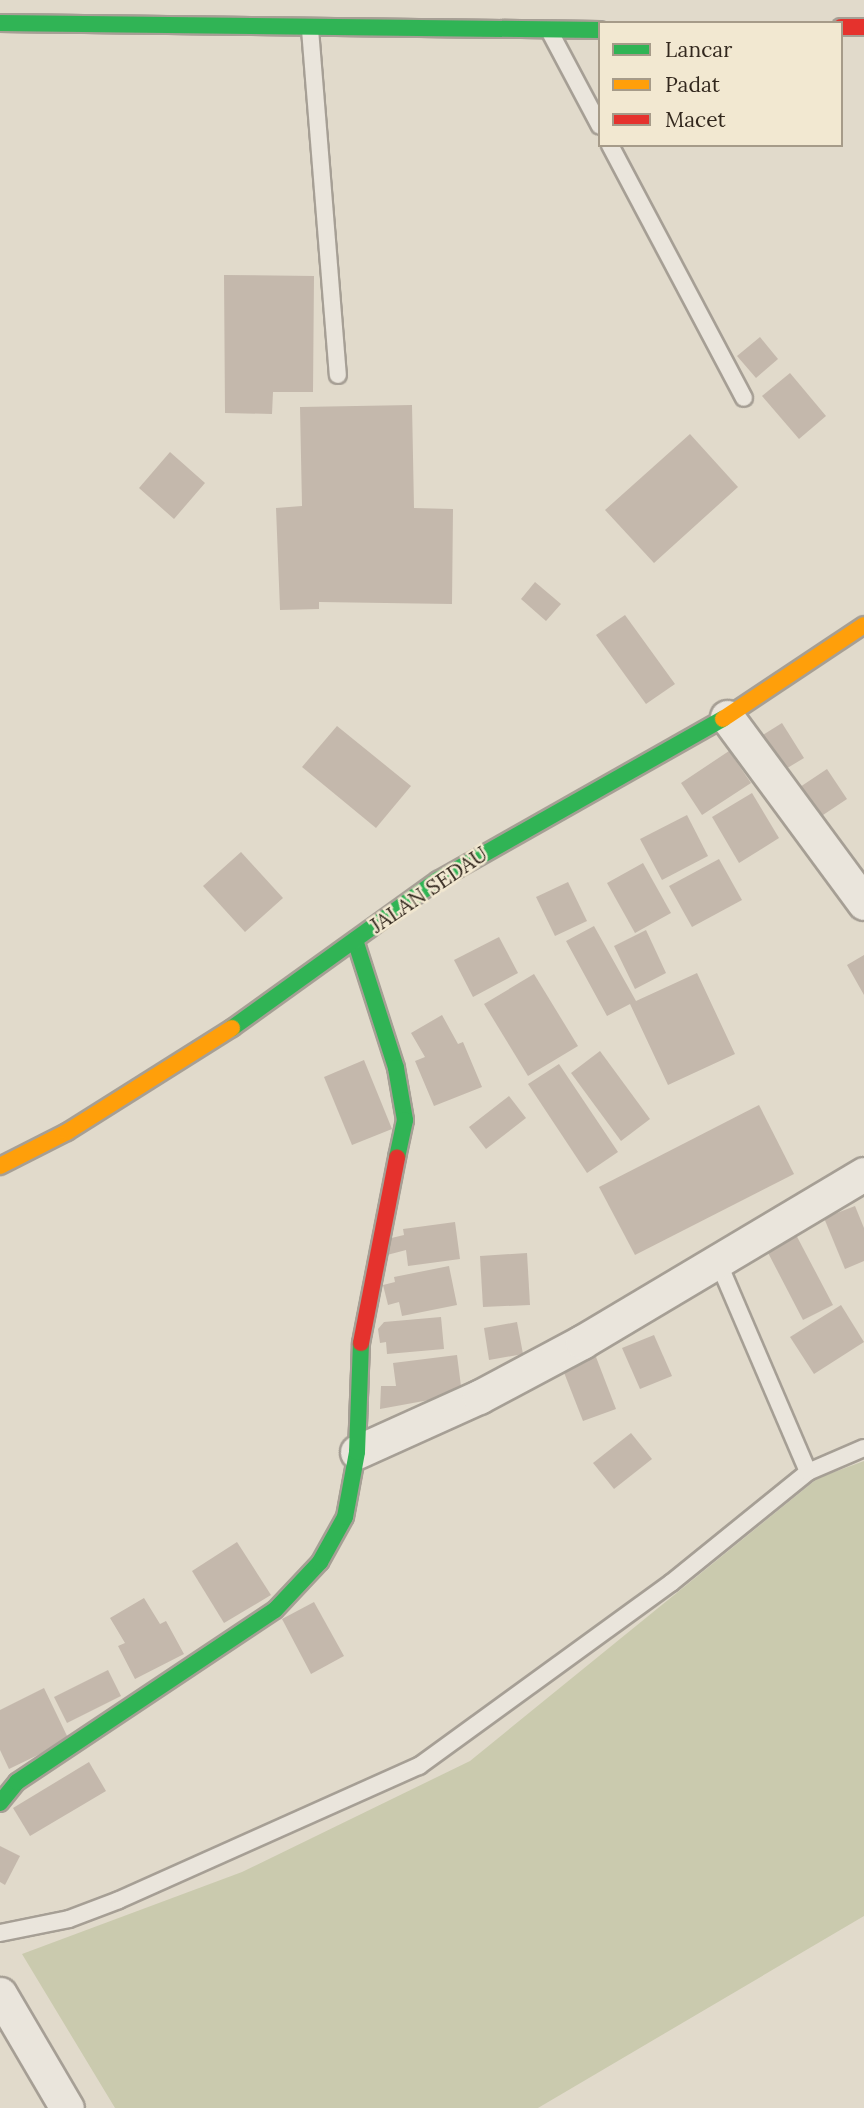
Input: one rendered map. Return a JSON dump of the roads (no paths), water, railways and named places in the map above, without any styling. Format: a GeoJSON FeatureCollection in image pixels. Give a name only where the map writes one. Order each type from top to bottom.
{"type":"FeatureCollection","features":[{"type":"Feature","properties":{"kind":"main road"},"geometry":{"type":"LineString","coordinates":[[0,23],[310,29],[598,30]]}},
{"type":"Feature","properties":{"kind":"main road"},"geometry":{"type":"LineString","coordinates":[[843,27],[864,27]]}},
{"type":"Feature","properties":{"kind":"main road","name":"JALAN SEDAU"},"geometry":{"type":"LineString","coordinates":[[0,1166],[67,1132],[227,1032],[438,880],[548,815],[727,717],[864,625]]}},
{"type":"Feature","properties":{"kind":"main road"},"geometry":{"type":"LineString","coordinates":[[0,1802],[18,1782],[275,1610],[335,1538],[357,1452],[362,1325],[405,1120],[396,1068],[355,940]]}},
{"type":"Feature","properties":{"kind":"street"},"geometry":{"type":"LineString","coordinates":[[727,717],[864,904]]}},
{"type":"Feature","properties":{"kind":"street"},"geometry":{"type":"LineString","coordinates":[[357,1452],[479,1397],[719,1264],[864,1174]]}},
{"type":"Feature","properties":{"kind":"street"},"geometry":{"type":"LineString","coordinates":[[0,1994],[67,2108]]}},
{"type":"Feature","properties":{"kind":"lane"},"geometry":{"type":"LineString","coordinates":[[143,27],[144,0]]}},
{"type":"Feature","properties":{"kind":"lane"},"geometry":{"type":"LineString","coordinates":[[310,29],[338,375]]}},
{"type":"Feature","properties":{"kind":"lane"},"geometry":{"type":"LineString","coordinates":[[550,31],[598,121]]}},
{"type":"Feature","properties":{"kind":"lane"},"geometry":{"type":"LineString","coordinates":[[611,147],[744,398]]}},
{"type":"Feature","properties":{"kind":"lane"},"geometry":{"type":"LineString","coordinates":[[719,1264],[808,1472]]}},
{"type":"Feature","properties":{"kind":"lane"},"geometry":{"type":"LineString","coordinates":[[0,1933],[69,1919],[119,1900],[419,1766],[671,1583],[808,1472],[864,1448]]}}]}
